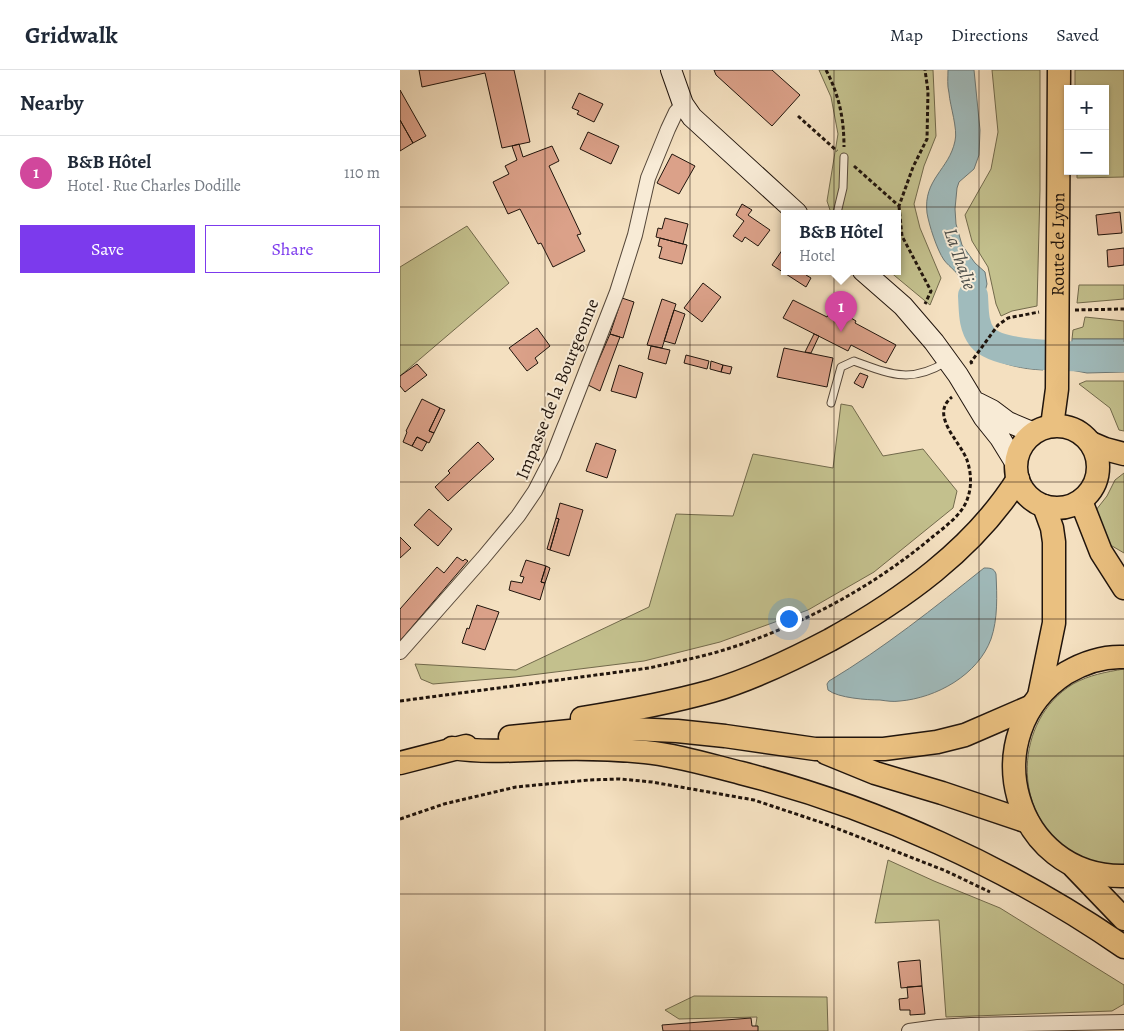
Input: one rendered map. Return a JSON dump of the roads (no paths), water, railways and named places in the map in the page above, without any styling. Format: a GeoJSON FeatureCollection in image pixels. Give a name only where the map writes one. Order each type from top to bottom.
{"type":"FeatureCollection","features":[{"type":"Feature","properties":{"kind":"main road"},"geometry":{"type":"LineString","coordinates":[[671,70],[683,104],[692,117],[794,210]]}},
{"type":"Feature","properties":{"kind":"main road","name":"Route de Lyon"},"geometry":{"type":"LineString","coordinates":[[1051,428],[1056,385],[1059,70]]}},
{"type":"Feature","properties":{"kind":"main road"},"geometry":{"type":"LineString","coordinates":[[868,275],[903,306],[949,361],[984,418],[1000,438],[1024,490],[1033,500],[1044,506],[1057,508],[1081,501],[1092,489],[1098,474],[1097,458],[1091,443]]}},
{"type":"Feature","properties":{"kind":"main road"},"geometry":{"type":"LineString","coordinates":[[970,394],[1008,422],[1080,432],[1091,443],[1124,454]]}},
{"type":"Feature","properties":{"kind":"main road"},"geometry":{"type":"LineString","coordinates":[[502,739],[546,725],[635,709],[714,690],[759,674],[802,655],[887,607],[937,569],[997,509],[1017,472],[1021,446],[1051,428]]}},
{"type":"Feature","properties":{"kind":"main road"},"geometry":{"type":"LineString","coordinates":[[1081,501],[1101,552],[1124,588]]}},
{"type":"Feature","properties":{"kind":"main road"},"geometry":{"type":"LineString","coordinates":[[1036,701],[1054,624],[1054,542],[1052,528],[1044,506]]}},
{"type":"Feature","properties":{"kind":"main road"},"geometry":{"type":"LineString","coordinates":[[1124,657],[1096,660],[1075,668],[1055,680],[1036,701],[1021,728],[1014,751],[1014,776],[1018,800],[1028,822],[1040,838],[1054,852],[1070,863],[1091,872],[1124,876]]}},
{"type":"Feature","properties":{"kind":"main road"},"geometry":{"type":"LineString","coordinates":[[405,761],[452,748],[502,739],[580,730],[631,729],[677,731],[816,749],[884,749],[937,742],[965,735],[1036,701]]}},
{"type":"Feature","properties":{"kind":"main road"},"geometry":{"type":"LineString","coordinates":[[452,748],[478,752],[588,748],[647,752],[713,766],[805,791],[881,818],[961,854],[1066,909],[1124,947]]}},
{"type":"Feature","properties":{"kind":"main road"},"geometry":{"type":"LineString","coordinates":[[816,749],[875,773],[1028,822]]}},
{"type":"Feature","properties":{"kind":"main road"},"geometry":{"type":"LineString","coordinates":[[1070,863],[1124,919]]}},
{"type":"Feature","properties":{"kind":"street","name":"Impasse de la Bourgeonne"},"geometry":{"type":"LineString","coordinates":[[400,652],[483,558],[518,516],[535,491],[553,456],[617,292],[636,235],[648,178],[676,112],[683,104]]}},
{"type":"Feature","properties":{"kind":"street"},"geometry":{"type":"LineString","coordinates":[[909,1031],[970,1025],[1124,1022]]}},
{"type":"Feature","properties":{"kind":"lane"},"geometry":{"type":"LineString","coordinates":[[838,210],[843,188],[844,157]]}},
{"type":"Feature","properties":{"kind":"lane"},"geometry":{"type":"LineString","coordinates":[[831,403],[841,367],[854,361],[891,375],[907,376],[923,373],[949,361]]}},
{"type":"Feature","properties":{"kind":"water"},"geometry":{"type":"Polygon","coordinates":[[[948,70],[974,70],[980,130],[979,155],[974,169],[959,182],[955,209],[956,224],[962,245],[975,263],[985,272],[987,284],[983,299],[983,316],[986,329],[975,347],[969,341],[963,325],[962,283],[959,276],[941,256],[927,213],[929,191],[948,160],[956,136],[948,87],[948,70]]]}},
{"type":"Feature","properties":{"kind":"water"},"geometry":{"type":"Polygon","coordinates":[[[995,335],[1012,342],[1043,343],[1043,370],[1013,366],[985,355],[995,335]]]}},
{"type":"Feature","properties":{"kind":"water"},"geometry":{"type":"Polygon","coordinates":[[[1072,339],[1124,339],[1124,372],[1087,373],[1071,370],[1072,339]]]}},
{"type":"Feature","properties":{"kind":"water"},"geometry":{"type":"Polygon","coordinates":[[[984,568],[992,569],[996,574],[997,599],[995,623],[985,652],[966,674],[941,690],[914,699],[900,701],[853,698],[828,690],[827,684],[829,681],[889,641],[984,568]]]}},
{"type":"Feature","properties":{"kind":"waterway","name":"La Thalie"},"geometry":{"type":"LineString","coordinates":[[973,296],[974,318],[977,328],[982,337],[992,344],[1008,350],[1027,353],[1124,357]]}},
{"type":"Feature","properties":{"kind":"place","name":"B&B Hôtel"},"geometry":{"type":"Point","coordinates":[841,332]}}]}
